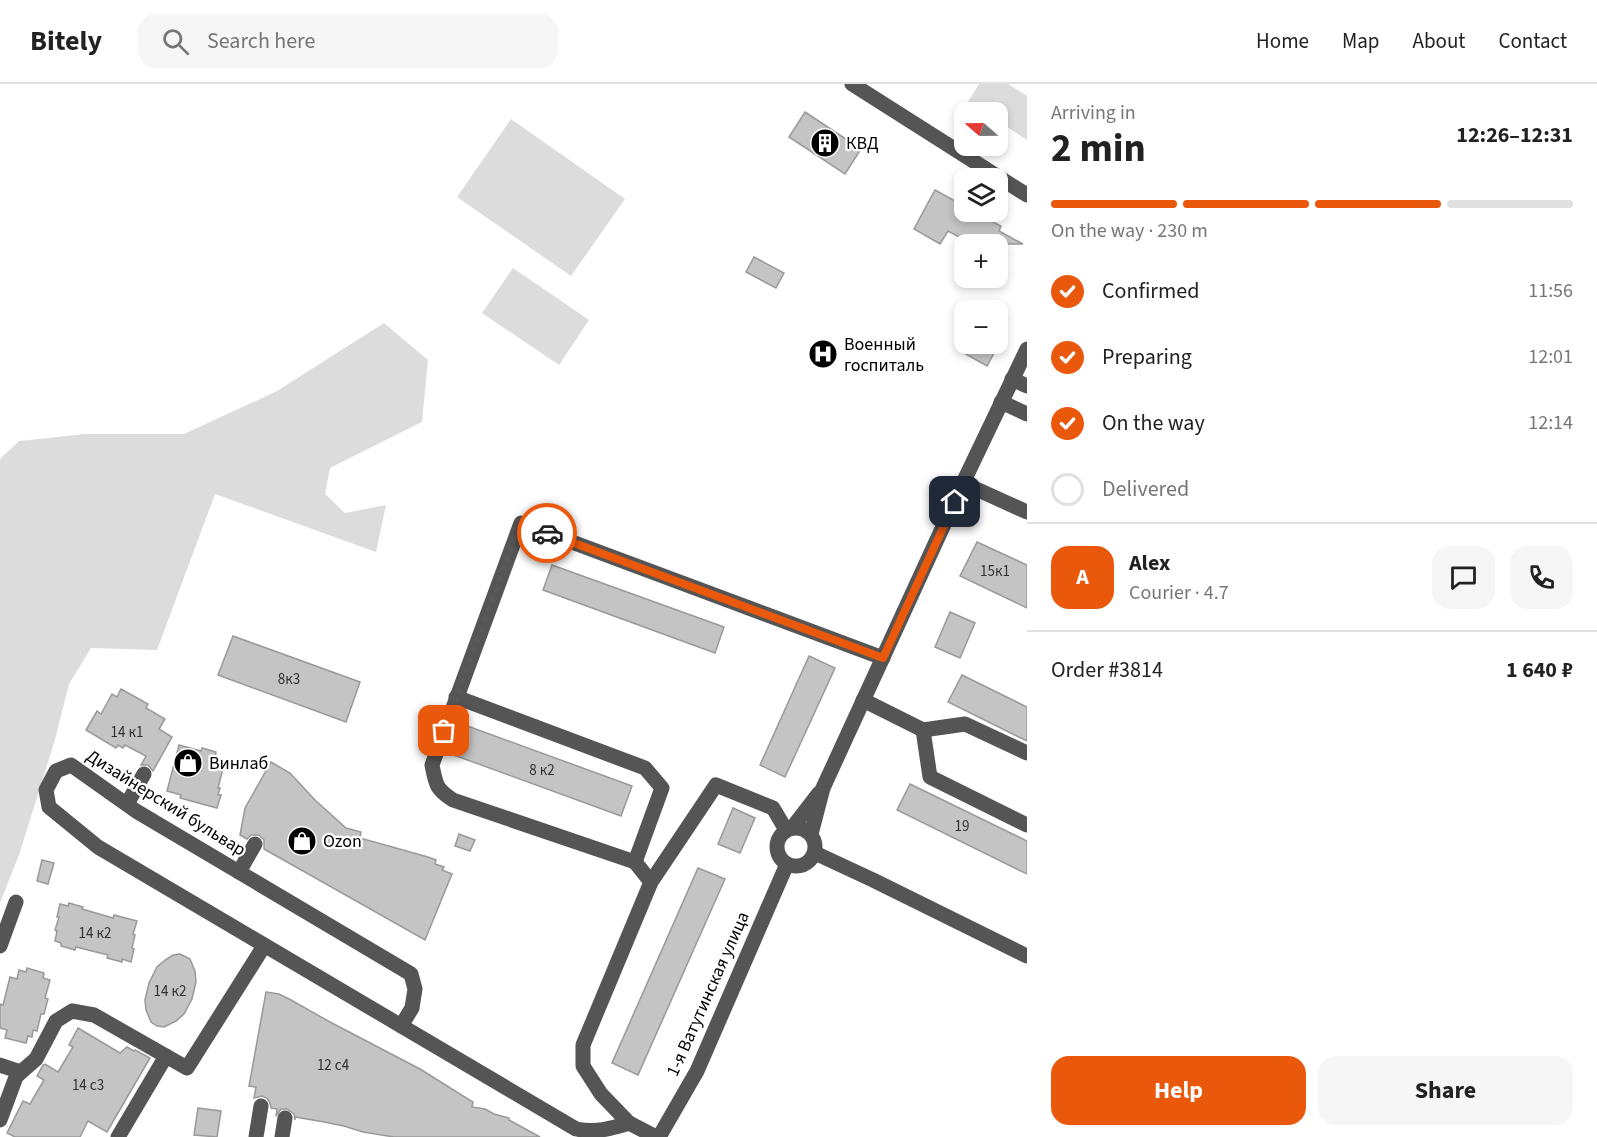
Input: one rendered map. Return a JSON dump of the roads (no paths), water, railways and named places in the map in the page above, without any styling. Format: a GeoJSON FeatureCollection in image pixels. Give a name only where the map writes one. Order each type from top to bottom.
{"type":"FeatureCollection","features":[{"type":"Feature","properties":{"kind":"street"},"geometry":{"type":"LineString","coordinates":[[852,84],[1027,195]]}},
{"type":"Feature","properties":{"kind":"street"},"geometry":{"type":"LineString","coordinates":[[811,834],[823,788],[1027,349]]}},
{"type":"Feature","properties":{"kind":"street"},"geometry":{"type":"LineString","coordinates":[[1012,379],[1027,386]]}},
{"type":"Feature","properties":{"kind":"street"},"geometry":{"type":"LineString","coordinates":[[1001,402],[1027,414]]}},
{"type":"Feature","properties":{"kind":"street"},"geometry":{"type":"LineString","coordinates":[[963,483],[1027,513]]}},
{"type":"Feature","properties":{"kind":"street"},"geometry":{"type":"LineString","coordinates":[[651,882],[635,862],[453,800],[440,792],[435,779],[432,765],[520,523],[883,658]]}},
{"type":"Feature","properties":{"kind":"street"},"geometry":{"type":"LineString","coordinates":[[456,697],[645,768],[662,788],[635,862]]}},
{"type":"Feature","properties":{"kind":"street"},"geometry":{"type":"LineString","coordinates":[[863,699],[923,730],[965,724],[1027,753]]}},
{"type":"Feature","properties":{"kind":"street"},"geometry":{"type":"LineString","coordinates":[[923,730],[930,777],[1027,825]]}},
{"type":"Feature","properties":{"kind":"street","name":"Дизайнерский бульвар"},"geometry":{"type":"LineString","coordinates":[[401,1026],[412,1008],[415,989],[411,974],[127,804],[71,765],[56,771],[46,790],[49,807],[98,847],[264,946],[576,1129],[590,1132],[609,1130],[629,1123]]}},
{"type":"Feature","properties":{"kind":"street"},"geometry":{"type":"LineString","coordinates":[[127,804],[144,774]]}},
{"type":"Feature","properties":{"kind":"street"},"geometry":{"type":"LineString","coordinates":[[658,1137],[629,1123],[601,1094],[583,1066],[583,1044],[651,882],[717,784],[773,808],[789,829]]}},
{"type":"Feature","properties":{"kind":"street"},"geometry":{"type":"LineString","coordinates":[[789,829],[799,827],[811,834],[814,840],[815,853],[806,864],[793,866],[787,864],[778,854],[777,841],[823,788]]}},
{"type":"Feature","properties":{"kind":"street"},"geometry":{"type":"LineString","coordinates":[[239,872],[255,844]]}},
{"type":"Feature","properties":{"kind":"street"},"geometry":{"type":"LineString","coordinates":[[815,853],[1027,956]]}},
{"type":"Feature","properties":{"kind":"street","name":"1-я Ватутинская улица"},"geometry":{"type":"LineString","coordinates":[[658,1137],[698,1071],[787,864]]}},
{"type":"Feature","properties":{"kind":"street"},"geometry":{"type":"LineString","coordinates":[[0,946],[16,902]]}},
{"type":"Feature","properties":{"kind":"street"},"geometry":{"type":"LineString","coordinates":[[0,1120],[16,1077],[36,1059],[56,1021],[72,1011],[94,1015],[187,1068],[264,946]]}},
{"type":"Feature","properties":{"kind":"street"},"geometry":{"type":"LineString","coordinates":[[118,1137],[166,1056]]}},
{"type":"Feature","properties":{"kind":"street"},"geometry":{"type":"LineString","coordinates":[[0,1065],[21,1072]]}},
{"type":"Feature","properties":{"kind":"street"},"geometry":{"type":"LineString","coordinates":[[256,1137],[266,1107],[265,1137]]}},
{"type":"Feature","properties":{"kind":"street"},"geometry":{"type":"LineString","coordinates":[[282,1137],[285,1118]]}},
{"type":"Feature","properties":{"kind":"place","name":"КВД"},"geometry":{"type":"Point","coordinates":[825,143]}},
{"type":"Feature","properties":{"kind":"place","name":"Военный госпиталь"},"geometry":{"type":"Point","coordinates":[823,354]}},
{"type":"Feature","properties":{"kind":"place","name":"Винлаб"},"geometry":{"type":"Point","coordinates":[188,763]}},
{"type":"Feature","properties":{"kind":"place","name":"Ozon"},"geometry":{"type":"Point","coordinates":[302,841]}}]}
